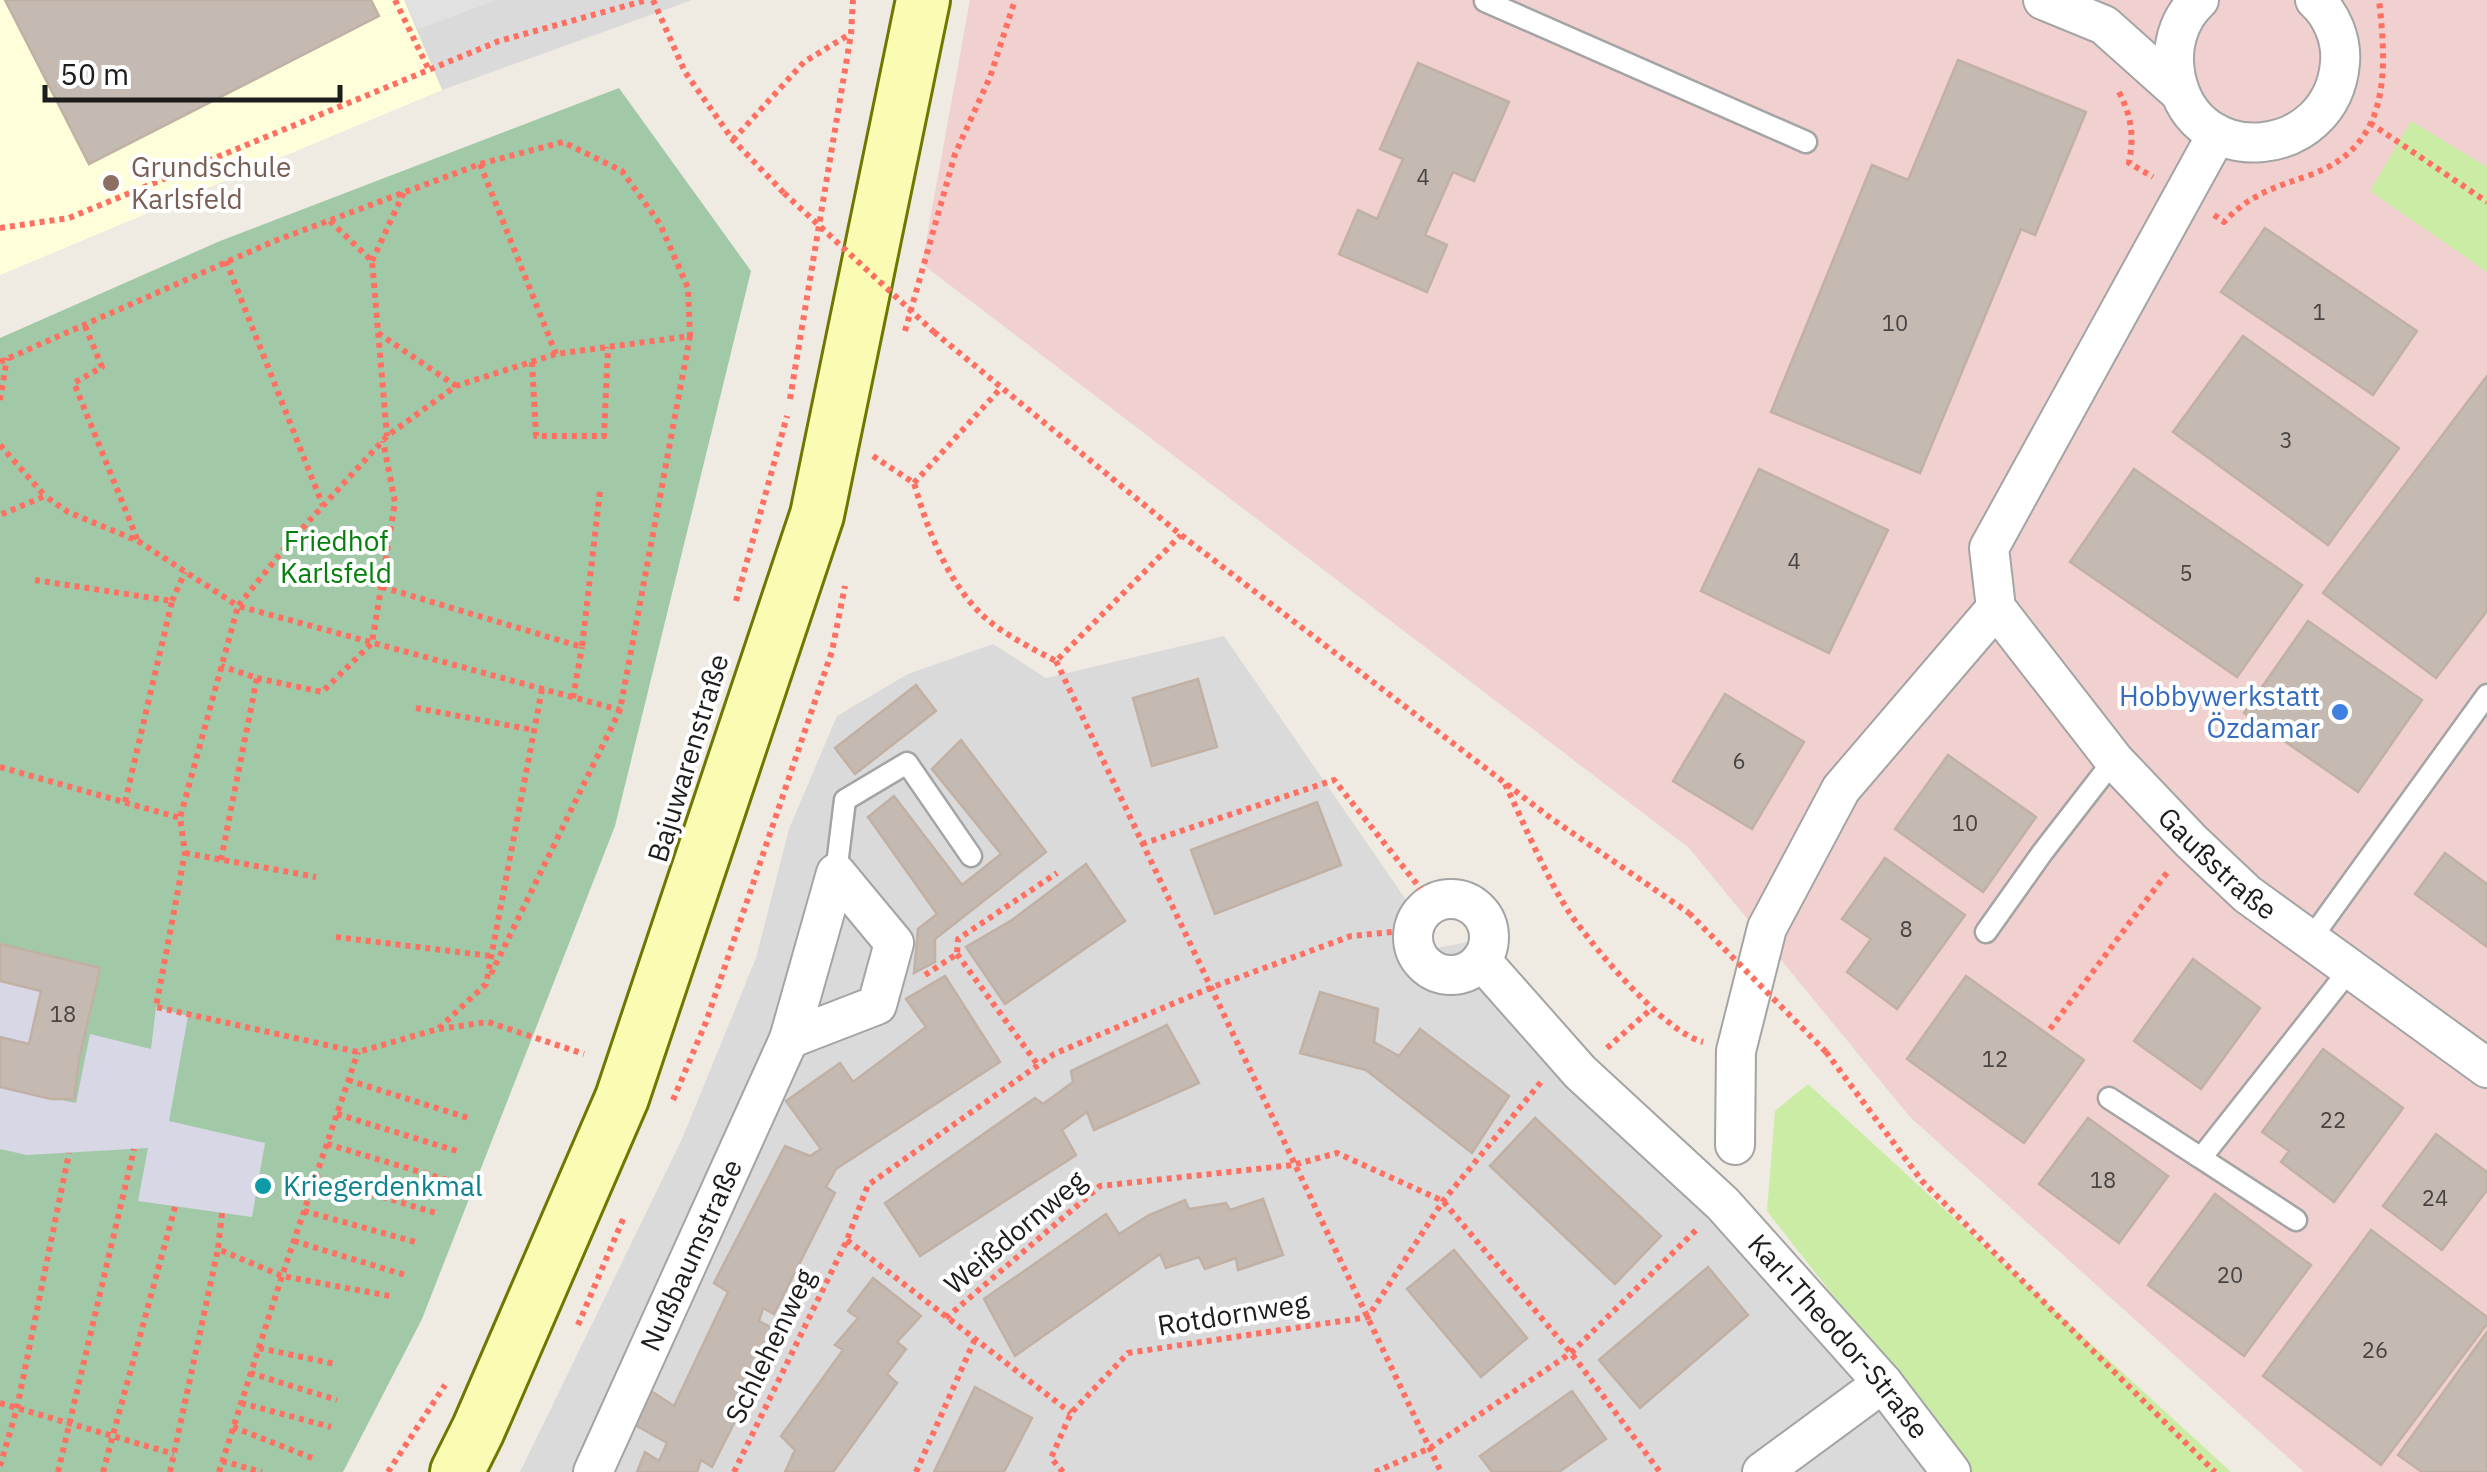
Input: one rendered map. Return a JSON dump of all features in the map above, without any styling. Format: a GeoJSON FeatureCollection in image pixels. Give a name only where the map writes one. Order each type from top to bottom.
{"type":"FeatureCollection","features":[{"type":"Feature","properties":{"kind":"main road","name":"Bajuwarenstraße"},"geometry":{"type":"LineString","coordinates":[[457,1472],[622,1098],[817,516],[923,0]]}},
{"type":"Feature","properties":{"kind":"street"},"geometry":{"type":"LineString","coordinates":[[2043,0],[2104,25],[2180,92],[2195,116],[2217,134],[2241,142],[2266,143],[2291,136],[2312,122],[2329,102],[2339,78],[2341,53],[2335,28],[2315,0]]}},
{"type":"Feature","properties":{"kind":"street"},"geometry":{"type":"LineString","coordinates":[[2180,92],[2173,62],[2178,31],[2191,2]]}},
{"type":"Feature","properties":{"kind":"street"},"geometry":{"type":"LineString","coordinates":[[1735,1145],[1736,1051],[1767,928],[1841,789],[1996,608],[1988,548],[2217,134]]}},
{"type":"Feature","properties":{"kind":"street","name":"Gaußstraße"},"geometry":{"type":"LineString","coordinates":[[1996,608],[2114,760],[2247,894],[2487,1068]]}},
{"type":"Feature","properties":{"kind":"street"},"geometry":{"type":"LineString","coordinates":[[788,1038],[877,1005],[894,943],[836,872]]}},
{"type":"Feature","properties":{"kind":"street","name":"Nußbaumstraße"},"geometry":{"type":"LineString","coordinates":[[594,1472],[788,1038],[836,872]]}},
{"type":"Feature","properties":{"kind":"street"},"geometry":{"type":"LineString","coordinates":[[1452,898],[1472,904],[1486,920],[1489,941],[1481,960],[1461,974],[1435,973],[1417,955],[1422,917],[1452,898]]}},
{"type":"Feature","properties":{"kind":"street","name":"Karl-Theodor-Straße"},"geometry":{"type":"LineString","coordinates":[[1481,960],[1572,1063],[1723,1204],[1883,1383],[1952,1472]]}},
{"type":"Feature","properties":{"kind":"street"},"geometry":{"type":"LineString","coordinates":[[1762,1472],[1883,1383]]}},
{"type":"Feature","properties":{"kind":"lane"},"geometry":{"type":"LineString","coordinates":[[1484,0],[1806,142]]}},
{"type":"Feature","properties":{"kind":"lane"},"geometry":{"type":"LineString","coordinates":[[2310,940],[2487,695]]}},
{"type":"Feature","properties":{"kind":"lane"},"geometry":{"type":"LineString","coordinates":[[1986,932],[2114,760]]}},
{"type":"Feature","properties":{"kind":"lane"},"geometry":{"type":"LineString","coordinates":[[836,872],[845,800],[907,764],[972,856]]}},
{"type":"Feature","properties":{"kind":"lane"},"geometry":{"type":"LineString","coordinates":[[2201,1158],[2350,970]]}},
{"type":"Feature","properties":{"kind":"lane"},"geometry":{"type":"LineString","coordinates":[[2109,1098],[2296,1220]]}},
{"type":"Feature","properties":{"kind":"path"},"geometry":{"type":"LineString","coordinates":[[395,0],[428,68]]}},
{"type":"Feature","properties":{"kind":"path"},"geometry":{"type":"LineString","coordinates":[[0,228],[70,218],[499,41],[650,0],[685,72],[733,140],[784,194],[1000,389],[1181,534],[1504,783],[1688,913],[1826,1052],[1922,1182],[2215,1472]]}},
{"type":"Feature","properties":{"kind":"path"},"geometry":{"type":"LineString","coordinates":[[733,612],[789,408],[851,34],[853,0]]}},
{"type":"Feature","properties":{"kind":"path"},"geometry":{"type":"LineString","coordinates":[[2104,25],[2095,49],[2130,113],[2134,137],[2129,163],[2224,222],[2242,202]]}},
{"type":"Feature","properties":{"kind":"path"},"geometry":{"type":"LineString","coordinates":[[733,140],[804,62],[851,34]]}},
{"type":"Feature","properties":{"kind":"path"},"geometry":{"type":"LineString","coordinates":[[2370,123],[2487,202]]}},
{"type":"Feature","properties":{"kind":"path"},"geometry":{"type":"LineString","coordinates":[[0,400],[4,359],[226,261],[480,164],[563,142],[622,171],[660,224],[688,288],[690,336],[620,710],[486,984],[438,1029]]}},
{"type":"Feature","properties":{"kind":"path"},"geometry":{"type":"LineString","coordinates":[[480,164],[556,354]]}},
{"type":"Feature","properties":{"kind":"path"},"geometry":{"type":"LineString","coordinates":[[222,666],[322,692],[372,643],[395,502],[385,439],[372,261],[405,190]]}},
{"type":"Feature","properties":{"kind":"path"},"geometry":{"type":"LineString","coordinates":[[330,222],[372,261]]}},
{"type":"Feature","properties":{"kind":"path"},"geometry":{"type":"LineString","coordinates":[[226,261],[323,506]]}},
{"type":"Feature","properties":{"kind":"path"},"geometry":{"type":"LineString","coordinates":[[84,326],[102,367],[74,383],[138,541]]}},
{"type":"Feature","properties":{"kind":"path"},"geometry":{"type":"LineString","coordinates":[[378,333],[456,386]]}},
{"type":"Feature","properties":{"kind":"path"},"geometry":{"type":"LineString","coordinates":[[584,1054],[488,1022],[438,1029],[358,1052],[156,1008],[185,853],[180,818],[238,606],[385,439],[456,386],[556,354],[690,336]]}},
{"type":"Feature","properties":{"kind":"path"},"geometry":{"type":"LineString","coordinates":[[532,362],[536,436],[604,436],[608,347]]}},
{"type":"Feature","properties":{"kind":"path"},"geometry":{"type":"LineString","coordinates":[[914,483],[1000,389]]}},
{"type":"Feature","properties":{"kind":"path"},"geometry":{"type":"LineString","coordinates":[[0,445],[45,496],[68,512],[138,541],[238,606],[620,710]]}},
{"type":"Feature","properties":{"kind":"path"},"geometry":{"type":"LineString","coordinates":[[870,454],[914,483],[927,528],[948,570],[983,615],[1056,661],[1441,1472]]}},
{"type":"Feature","properties":{"kind":"path"},"geometry":{"type":"LineString","coordinates":[[573,698],[600,491]]}},
{"type":"Feature","properties":{"kind":"path"},"geometry":{"type":"LineString","coordinates":[[0,516],[45,496]]}},
{"type":"Feature","properties":{"kind":"path"},"geometry":{"type":"LineString","coordinates":[[1056,661],[1181,534]]}},
{"type":"Feature","properties":{"kind":"path"},"geometry":{"type":"LineString","coordinates":[[124,802],[172,601],[184,572]]}},
{"type":"Feature","properties":{"kind":"path"},"geometry":{"type":"LineString","coordinates":[[35,580],[172,601]]}},
{"type":"Feature","properties":{"kind":"path"},"geometry":{"type":"LineString","coordinates":[[382,587],[582,647]]}},
{"type":"Feature","properties":{"kind":"path"},"geometry":{"type":"LineString","coordinates":[[221,860],[257,678]]}},
{"type":"Feature","properties":{"kind":"path"},"geometry":{"type":"LineString","coordinates":[[486,984],[542,690]]}},
{"type":"Feature","properties":{"kind":"path"},"geometry":{"type":"LineString","coordinates":[[416,708],[534,730]]}},
{"type":"Feature","properties":{"kind":"path"},"geometry":{"type":"LineString","coordinates":[[0,768],[180,818]]}},
{"type":"Feature","properties":{"kind":"path"},"geometry":{"type":"LineString","coordinates":[[1142,844],[1334,780],[1422,917]]}},
{"type":"Feature","properties":{"kind":"path"},"geometry":{"type":"LineString","coordinates":[[1504,783],[1570,914],[1651,1010],[1692,1039],[1736,1051]]}},
{"type":"Feature","properties":{"kind":"path"},"geometry":{"type":"LineString","coordinates":[[2050,1029],[2191,841]]}},
{"type":"Feature","properties":{"kind":"path"},"geometry":{"type":"LineString","coordinates":[[185,853],[316,878]]}},
{"type":"Feature","properties":{"kind":"path"},"geometry":{"type":"LineString","coordinates":[[1038,1065],[957,954],[958,940],[1056,873]]}},
{"type":"Feature","properties":{"kind":"path","name":"Schlehenweg"},"geometry":{"type":"LineString","coordinates":[[734,1472],[847,1240],[868,1185],[1054,1054],[1210,988],[1352,936],[1422,917]]}},
{"type":"Feature","properties":{"kind":"path"},"geometry":{"type":"LineString","coordinates":[[336,937],[491,956]]}},
{"type":"Feature","properties":{"kind":"path"},"geometry":{"type":"LineString","coordinates":[[877,1005],[957,954]]}},
{"type":"Feature","properties":{"kind":"path"},"geometry":{"type":"LineString","coordinates":[[1368,1317],[1442,1201],[1572,1063],[1651,1010]]}},
{"type":"Feature","properties":{"kind":"path"},"geometry":{"type":"LineString","coordinates":[[588,1062],[594,1043]]}},
{"type":"Feature","properties":{"kind":"path"},"geometry":{"type":"LineString","coordinates":[[219,1472],[358,1052]]}},
{"type":"Feature","properties":{"kind":"path"},"geometry":{"type":"LineString","coordinates":[[348,1080],[468,1118]]}},
{"type":"Feature","properties":{"kind":"path"},"geometry":{"type":"LineString","coordinates":[[337,1114],[460,1152]]}},
{"type":"Feature","properties":{"kind":"path"},"geometry":{"type":"LineString","coordinates":[[327,1144],[447,1180]]}},
{"type":"Feature","properties":{"kind":"path"},"geometry":{"type":"LineString","coordinates":[[58,1472],[134,1150]]}},
{"type":"Feature","properties":{"kind":"path"},"geometry":{"type":"LineString","coordinates":[[0,1466],[17,1408],[69,1152]]}},
{"type":"Feature","properties":{"kind":"path","name":"Weißdornweg"},"geometry":{"type":"LineString","coordinates":[[946,1318],[1100,1186],[1293,1165],[1337,1153],[1442,1201]]}},
{"type":"Feature","properties":{"kind":"path"},"geometry":{"type":"LineString","coordinates":[[316,1177],[436,1214]]}},
{"type":"Feature","properties":{"kind":"path"},"geometry":{"type":"LineString","coordinates":[[1442,1201],[1571,1353],[1660,1472]]}},
{"type":"Feature","properties":{"kind":"path"},"geometry":{"type":"LineString","coordinates":[[1375,1472],[1430,1448],[1571,1353],[1723,1204]]}},
{"type":"Feature","properties":{"kind":"path"},"geometry":{"type":"LineString","coordinates":[[103,1472],[176,1207]]}},
{"type":"Feature","properties":{"kind":"path"},"geometry":{"type":"LineString","coordinates":[[304,1211],[419,1244]]}},
{"type":"Feature","properties":{"kind":"path"},"geometry":{"type":"LineString","coordinates":[[170,1472],[218,1249],[222,1213]]}},
{"type":"Feature","properties":{"kind":"path"},"geometry":{"type":"LineString","coordinates":[[847,1240],[1071,1413],[1052,1458],[1062,1472]]}},
{"type":"Feature","properties":{"kind":"path"},"geometry":{"type":"LineString","coordinates":[[294,1241],[406,1275]]}},
{"type":"Feature","properties":{"kind":"path"},"geometry":{"type":"LineString","coordinates":[[218,1249],[282,1276],[390,1296]]}},
{"type":"Feature","properties":{"kind":"path","name":"Rotdornweg"},"geometry":{"type":"LineString","coordinates":[[1071,1413],[1128,1353],[1368,1317]]}},
{"type":"Feature","properties":{"kind":"path"},"geometry":{"type":"LineString","coordinates":[[916,1472],[975,1339]]}},
{"type":"Feature","properties":{"kind":"path"},"geometry":{"type":"LineString","coordinates":[[258,1348],[335,1364]]}},
{"type":"Feature","properties":{"kind":"path"},"geometry":{"type":"LineString","coordinates":[[250,1373],[337,1400]]}},
{"type":"Feature","properties":{"kind":"path"},"geometry":{"type":"LineString","coordinates":[[388,1472],[450,1377]]}},
{"type":"Feature","properties":{"kind":"path"},"geometry":{"type":"LineString","coordinates":[[0,1402],[174,1454]]}},
{"type":"Feature","properties":{"kind":"path"},"geometry":{"type":"LineString","coordinates":[[241,1402],[331,1427]]}},
{"type":"Feature","properties":{"kind":"path"},"geometry":{"type":"LineString","coordinates":[[233,1427],[312,1458]]}},
{"type":"Feature","properties":{"kind":"path"},"geometry":{"type":"LineString","coordinates":[[222,1461],[262,1472]]}},
{"type":"Feature","properties":{"kind":"shaded area","name":"Grundschule Karlsfeld"},"geometry":{"type":"Polygon","coordinates":[[[0,0],[404,0],[442,90],[0,275],[0,0]]]}},
{"type":"Feature","properties":{"kind":"shaded area"},"geometry":{"type":"Polygon","coordinates":[[[404,0],[692,0],[442,90],[404,0]]]}},
{"type":"Feature","properties":{"kind":"shaded area"},"geometry":{"type":"Polygon","coordinates":[[[404,0],[497,0],[418,29],[404,0]]]}},
{"type":"Feature","properties":{"kind":"shaded area"},"geometry":{"type":"Polygon","coordinates":[[[970,0],[2487,0],[2487,1472],[2304,1472],[1910,1117],[1689,848],[922,264],[970,0]]]}},
{"type":"Feature","properties":{"kind":"shaded area"},"geometry":{"type":"Polygon","coordinates":[[[1224,636],[1418,917],[1432,949],[1478,940],[1894,1403],[1946,1472],[520,1472],[682,1139],[756,958],[789,829],[837,716],[908,674],[993,644],[1046,678],[1224,636]]]}},
{"type":"Feature","properties":{"kind":"shaded area"},"geometry":{"type":"Polygon","coordinates":[[[0,981],[41,991],[29,1044],[0,1037],[0,981]]]}},
{"type":"Feature","properties":{"kind":"shaded area"},"geometry":{"type":"Polygon","coordinates":[[[156,1007],[188,1016],[169,1121],[265,1143],[252,1217],[138,1201],[148,1148],[27,1155],[0,1149],[0,1087],[76,1103],[90,1034],[151,1049],[156,1007]]]}},
{"type":"Feature","properties":{"kind":"green space","name":"Friedhof Karlsfeld"},"geometry":{"type":"Polygon","coordinates":[[[619,88],[751,271],[615,826],[422,1319],[343,1472],[0,1472],[0,338],[220,241],[619,88]]]}},
{"type":"Feature","properties":{"kind":"green space"},"geometry":{"type":"Polygon","coordinates":[[[2411,121],[2487,167],[2487,272],[2370,191],[2411,121]]]}},
{"type":"Feature","properties":{"kind":"green space"},"geometry":{"type":"Polygon","coordinates":[[[1808,1084],[2231,1472],[1971,1472],[1767,1211],[1775,1111],[1808,1084]]]}},
{"type":"Feature","properties":{"kind":"building"},"geometry":{"type":"Polygon","coordinates":[[[5,0],[371,0],[379,16],[89,164],[5,0]]]}},
{"type":"Feature","properties":{"kind":"building"},"geometry":{"type":"Polygon","coordinates":[[[1958,60],[2086,112],[2035,235],[2021,229],[1920,473],[1771,412],[1872,165],[1908,180],[1958,60]]]}},
{"type":"Feature","properties":{"kind":"building"},"geometry":{"type":"Polygon","coordinates":[[[1418,63],[1509,102],[1474,181],[1453,172],[1425,235],[1447,245],[1427,292],[1339,254],[1358,210],[1377,219],[1403,159],[1380,149],[1418,63]]]}},
{"type":"Feature","properties":{"kind":"building"},"geometry":{"type":"Polygon","coordinates":[[[2265,228],[2417,331],[2373,395],[2221,292],[2265,228]]]}},
{"type":"Feature","properties":{"kind":"building"},"geometry":{"type":"Polygon","coordinates":[[[2243,336],[2399,448],[2328,545],[2173,432],[2243,336]]]}},
{"type":"Feature","properties":{"kind":"building"},"geometry":{"type":"Polygon","coordinates":[[[2487,376],[2487,611],[2436,678],[2323,593],[2487,376]]]}},
{"type":"Feature","properties":{"kind":"building"},"geometry":{"type":"Polygon","coordinates":[[[1759,469],[1888,530],[1829,653],[1701,591],[1759,469]]]}},
{"type":"Feature","properties":{"kind":"building"},"geometry":{"type":"Polygon","coordinates":[[[2134,469],[2302,585],[2237,677],[2070,562],[2134,469]]]}},
{"type":"Feature","properties":{"kind":"building"},"geometry":{"type":"Polygon","coordinates":[[[2308,621],[2422,700],[2358,792],[2244,713],[2308,621]]]}},
{"type":"Feature","properties":{"kind":"building"},"geometry":{"type":"Polygon","coordinates":[[[1198,679],[1217,747],[1152,766],[1133,698],[1198,679]]]}},
{"type":"Feature","properties":{"kind":"building"},"geometry":{"type":"Polygon","coordinates":[[[916,685],[936,711],[855,774],[835,748],[916,685]]]}},
{"type":"Feature","properties":{"kind":"building"},"geometry":{"type":"Polygon","coordinates":[[[1725,694],[1804,742],[1752,829],[1673,781],[1725,694]]]}},
{"type":"Feature","properties":{"kind":"building"},"geometry":{"type":"Polygon","coordinates":[[[961,740],[1046,852],[935,939],[935,962],[914,973],[918,929],[937,914],[868,817],[894,796],[962,885],[1001,854],[932,769],[961,740]]]}},
{"type":"Feature","properties":{"kind":"building"},"geometry":{"type":"Polygon","coordinates":[[[1948,755],[2036,817],[1983,892],[1895,829],[1948,755]]]}},
{"type":"Feature","properties":{"kind":"building"},"geometry":{"type":"Polygon","coordinates":[[[1317,802],[1341,865],[1215,914],[1191,850],[1317,802]]]}},
{"type":"Feature","properties":{"kind":"building"},"geometry":{"type":"Polygon","coordinates":[[[2445,853],[2487,884],[2487,947],[2415,894],[2445,853]]]}},
{"type":"Feature","properties":{"kind":"building"},"geometry":{"type":"Polygon","coordinates":[[[1885,858],[1965,915],[1897,1009],[1847,972],[1871,939],[1842,919],[1885,858]]]}},
{"type":"Feature","properties":{"kind":"building"},"geometry":{"type":"Polygon","coordinates":[[[1086,864],[1125,921],[1005,1004],[966,947],[1012,920],[1086,864]]]}},
{"type":"Feature","properties":{"kind":"building"},"geometry":{"type":"Polygon","coordinates":[[[0,944],[100,968],[74,1099],[51,1099],[0,1087],[0,1037],[29,1044],[41,991],[0,981],[0,944]]]}},
{"type":"Feature","properties":{"kind":"building"},"geometry":{"type":"Polygon","coordinates":[[[2193,959],[2260,1008],[2201,1089],[2134,1041],[2193,959]]]}},
{"type":"Feature","properties":{"kind":"building"},"geometry":{"type":"Polygon","coordinates":[[[945,976],[1000,1062],[836,1169],[826,1187],[835,1193],[774,1314],[763,1308],[759,1321],[780,1332],[712,1467],[701,1460],[697,1472],[637,1472],[645,1452],[659,1461],[667,1443],[630,1422],[648,1389],[674,1406],[728,1292],[714,1283],[785,1146],[810,1156],[821,1149],[786,1101],[840,1063],[853,1082],[926,1027],[906,999],[945,976]]]}},
{"type":"Feature","properties":{"kind":"building"},"geometry":{"type":"Polygon","coordinates":[[[1966,976],[2084,1060],[2024,1143],[1907,1059],[1966,976]]]}},
{"type":"Feature","properties":{"kind":"building"},"geometry":{"type":"Polygon","coordinates":[[[1320,992],[1378,1009],[1374,1042],[1399,1056],[1420,1029],[1509,1096],[1472,1153],[1366,1070],[1300,1053],[1320,992]]]}},
{"type":"Feature","properties":{"kind":"building"},"geometry":{"type":"Polygon","coordinates":[[[1167,1025],[1199,1083],[1094,1130],[1087,1112],[1062,1130],[1076,1155],[920,1256],[885,1203],[1035,1098],[1043,1104],[1073,1082],[1071,1071],[1167,1025]]]}},
{"type":"Feature","properties":{"kind":"building"},"geometry":{"type":"Polygon","coordinates":[[[2323,1049],[2403,1108],[2334,1202],[2281,1162],[2289,1151],[2262,1132],[2323,1049]]]}},
{"type":"Feature","properties":{"kind":"building"},"geometry":{"type":"Polygon","coordinates":[[[1535,1118],[1661,1236],[1615,1284],[1490,1166],[1535,1118]]]}},
{"type":"Feature","properties":{"kind":"building"},"geometry":{"type":"Polygon","coordinates":[[[2088,1118],[2168,1176],[2119,1243],[2039,1184],[2088,1118]]]}},
{"type":"Feature","properties":{"kind":"building"},"geometry":{"type":"Polygon","coordinates":[[[2436,1134],[2487,1172],[2487,1190],[2442,1250],[2383,1206],[2436,1134]]]}},
{"type":"Feature","properties":{"kind":"building"},"geometry":{"type":"Polygon","coordinates":[[[2215,1194],[2311,1265],[2244,1356],[2148,1285],[2215,1194]]]}},
{"type":"Feature","properties":{"kind":"building"},"geometry":{"type":"Polygon","coordinates":[[[1263,1199],[1283,1255],[1238,1270],[1236,1258],[1205,1269],[1199,1257],[1166,1268],[1160,1254],[1015,1356],[984,1299],[1106,1214],[1119,1234],[1149,1215],[1185,1200],[1189,1209],[1226,1203],[1230,1210],[1263,1199]]]}},
{"type":"Feature","properties":{"kind":"building"},"geometry":{"type":"Polygon","coordinates":[[[2371,1230],[2487,1317],[2487,1324],[2381,1465],[2263,1376],[2371,1230]]]}},
{"type":"Feature","properties":{"kind":"building"},"geometry":{"type":"Polygon","coordinates":[[[1454,1250],[1527,1338],[1481,1377],[1407,1289],[1454,1250]]]}},
{"type":"Feature","properties":{"kind":"building"},"geometry":{"type":"Polygon","coordinates":[[[1708,1267],[1748,1315],[1640,1408],[1599,1360],[1708,1267]]]}},
{"type":"Feature","properties":{"kind":"building"},"geometry":{"type":"Polygon","coordinates":[[[873,1278],[921,1316],[897,1342],[906,1349],[887,1374],[897,1383],[833,1472],[785,1472],[795,1450],[781,1436],[843,1350],[835,1345],[858,1318],[848,1311],[873,1278]]]}},
{"type":"Feature","properties":{"kind":"building"},"geometry":{"type":"Polygon","coordinates":[[[2487,1332],[2487,1472],[2422,1472],[2398,1455],[2487,1332]]]}},
{"type":"Feature","properties":{"kind":"building"},"geometry":{"type":"Polygon","coordinates":[[[975,1387],[1032,1418],[1004,1472],[934,1472],[975,1387]]]}},
{"type":"Feature","properties":{"kind":"building"},"geometry":{"type":"Polygon","coordinates":[[[1572,1391],[1606,1439],[1559,1472],[1492,1472],[1480,1456],[1572,1391]]]}},
{"type":"Feature","properties":{"kind":"place","name":"Grundschule Karlsfeld"},"geometry":{"type":"Point","coordinates":[111,183]}},
{"type":"Feature","properties":{"kind":"place","name":"Hobbywerkstatt Özdamar"},"geometry":{"type":"Point","coordinates":[2340,712]}},
{"type":"Feature","properties":{"kind":"place","name":"Kriegerdenkmal"},"geometry":{"type":"Point","coordinates":[263,1186]}}]}
